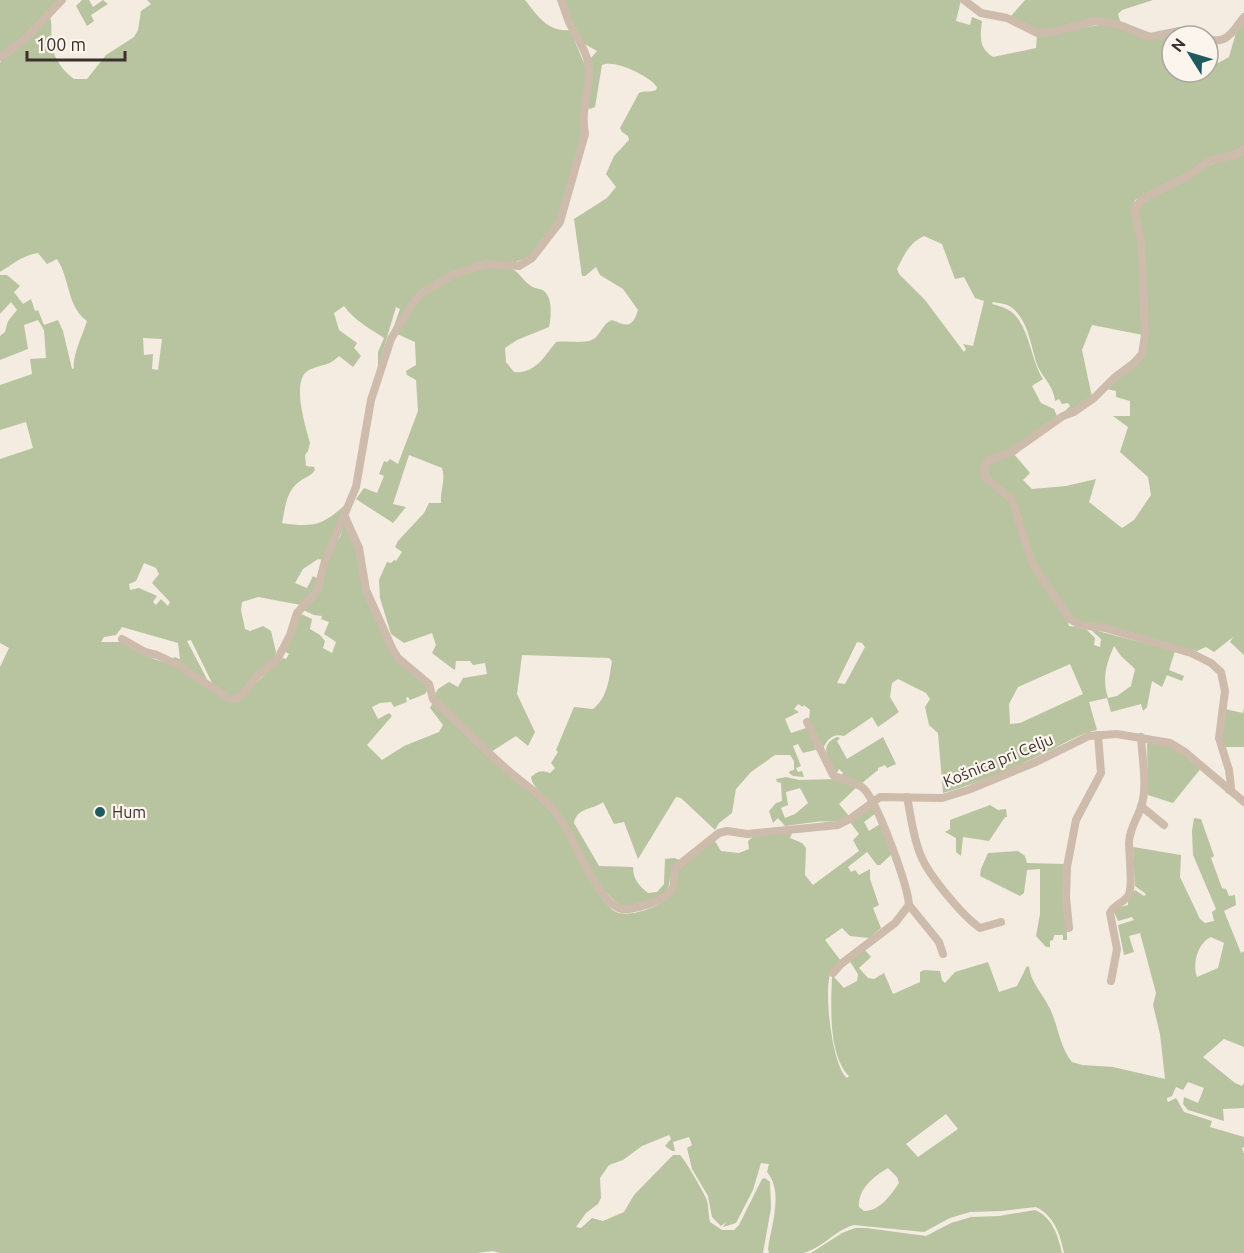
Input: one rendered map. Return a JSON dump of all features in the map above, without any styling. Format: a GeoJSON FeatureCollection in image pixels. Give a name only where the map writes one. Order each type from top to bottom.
{"type":"FeatureCollection","features":[{"type":"Feature","properties":{"kind":"street"},"geometry":{"type":"LineString","coordinates":[[0,57],[24,40],[62,0]]}},
{"type":"Feature","properties":{"kind":"street"},"geometry":{"type":"LineString","coordinates":[[122,639],[145,652],[176,664],[230,699],[237,699],[257,676],[277,660],[297,613],[317,591],[325,561],[345,517],[356,487],[371,400],[391,339],[410,307],[422,293],[452,275],[486,264],[519,266],[525,263],[560,222],[585,134],[583,108],[589,69],[587,58],[561,0]]}},
{"type":"Feature","properties":{"kind":"street"},"geometry":{"type":"LineString","coordinates":[[964,0],[981,13],[1007,18],[1037,33],[1052,32],[1095,21],[1118,24],[1150,37],[1160,35]]}},
{"type":"Feature","properties":{"kind":"street"},"geometry":{"type":"LineString","coordinates":[[1220,41],[1234,31],[1244,17]]}},
{"type":"Feature","properties":{"kind":"street"},"geometry":{"type":"LineString","coordinates":[[1229,790],[1231,787],[1229,770],[1219,738],[1225,691],[1221,672],[1211,663],[1191,653],[1105,628],[1080,625],[1070,619],[1032,563],[1011,500],[986,477],[984,471],[989,460],[1012,452],[1063,416],[1074,412],[1094,398],[1114,378],[1134,363],[1143,350],[1145,335],[1141,241],[1134,209],[1142,199],[1188,176],[1209,161],[1238,154],[1244,149]]}},
{"type":"Feature","properties":{"kind":"street"},"geometry":{"type":"LineString","coordinates":[[345,517],[359,548],[366,590],[398,658],[429,684],[433,699],[504,767],[548,802],[561,820],[577,852],[618,909],[642,907],[665,897],[673,889],[675,868],[714,836],[727,831],[747,834],[838,825],[850,819],[872,801]]}},
{"type":"Feature","properties":{"kind":"street"},"geometry":{"type":"LineString","coordinates":[[807,722],[834,775],[859,785],[872,801],[898,866],[909,897],[909,905],[939,942],[943,954]]}},
{"type":"Feature","properties":{"kind":"street","name":"Košnica pri Celju"},"geometry":{"type":"LineString","coordinates":[[872,801],[880,797],[942,798],[968,790],[1036,762],[1089,736],[1117,734],[1170,743],[1185,752],[1244,802]]}},
{"type":"Feature","properties":{"kind":"street"},"geometry":{"type":"LineString","coordinates":[[1068,928],[1067,867],[1076,820],[1101,773],[1098,735]]}},
{"type":"Feature","properties":{"kind":"street"},"geometry":{"type":"LineString","coordinates":[[1111,981],[1117,949],[1110,913],[1115,905],[1126,898],[1130,892],[1130,837],[1134,820],[1142,806],[1141,737]]}},
{"type":"Feature","properties":{"kind":"street"},"geometry":{"type":"LineString","coordinates":[[907,797],[921,857],[938,883],[980,928],[1000,922]]}},
{"type":"Feature","properties":{"kind":"street"},"geometry":{"type":"LineString","coordinates":[[1142,806],[1164,825]]}},
{"type":"Feature","properties":{"kind":"street"},"geometry":{"type":"LineString","coordinates":[[833,973],[841,964],[895,922],[909,905]]}},
{"type":"Feature","properties":{"kind":"green space"},"geometry":{"type":"Polygon","coordinates":[[[0,0],[58,0],[24,38],[0,54],[0,0]]]}},
{"type":"Feature","properties":{"kind":"green space"},"geometry":{"type":"Polygon","coordinates":[[[82,0],[89,0],[93,7],[103,0],[108,4],[91,15],[94,21],[87,26],[76,6],[82,0]]]}},
{"type":"Feature","properties":{"kind":"green space"},"geometry":{"type":"Polygon","coordinates":[[[147,0],[525,0],[549,26],[570,30],[587,70],[580,121],[583,131],[557,222],[529,257],[513,263],[496,261],[432,283],[393,329],[400,309],[396,307],[378,368],[378,352],[384,338],[357,320],[344,306],[334,313],[339,330],[357,343],[354,348],[361,356],[353,367],[339,356],[328,364],[309,370],[303,375],[301,404],[310,443],[305,455],[306,466],[314,467],[315,470],[291,490],[282,523],[310,525],[324,521],[346,504],[324,560],[318,559],[303,569],[295,583],[307,588],[313,576],[318,579],[316,588],[301,605],[258,597],[242,602],[241,610],[245,629],[250,631],[263,626],[271,631],[276,652],[275,657],[246,689],[233,697],[213,685],[191,640],[187,641],[208,681],[173,659],[174,657],[180,659],[178,643],[122,627],[116,635],[104,637],[101,642],[125,642],[154,659],[176,666],[224,699],[231,703],[235,702],[283,658],[286,659],[289,654],[284,651],[299,613],[312,619],[310,629],[320,635],[325,641],[323,648],[332,653],[336,642],[324,634],[329,622],[321,619],[322,616],[303,610],[314,600],[333,546],[340,537],[344,524],[356,548],[363,590],[385,636],[428,689],[425,694],[410,700],[408,697],[407,702],[394,707],[391,702],[380,703],[372,707],[378,719],[389,713],[392,716],[367,745],[382,760],[404,746],[439,732],[443,725],[430,708],[433,702],[545,805],[560,823],[601,897],[616,912],[628,914],[643,911],[668,898],[674,891],[681,866],[713,838],[721,851],[739,853],[749,849],[748,841],[755,835],[793,831],[790,838],[802,843],[806,848],[805,875],[813,885],[859,851],[853,840],[859,834],[850,822],[870,806],[876,813],[864,822],[869,831],[880,824],[892,854],[877,865],[867,852],[848,867],[851,872],[855,870],[859,875],[870,869],[870,879],[879,905],[873,908],[881,928],[869,938],[850,936],[842,928],[825,940],[841,961],[832,971],[828,994],[833,1043],[837,1059],[847,1078],[849,1076],[837,1056],[834,1043],[831,1015],[832,977],[844,988],[857,981],[858,974],[849,960],[864,949],[871,957],[859,968],[868,978],[874,979],[884,973],[893,994],[920,982],[920,972],[924,970],[940,971],[945,983],[955,972],[988,962],[999,992],[1017,986],[1027,966],[1053,1015],[1065,1050],[1072,1062],[1113,1067],[1165,1079],[1160,1034],[1153,1005],[1156,993],[1140,933],[1129,936],[1134,952],[1124,955],[1118,925],[1134,920],[1132,917],[1118,921],[1114,912],[1128,905],[1128,900],[1135,890],[1144,896],[1146,894],[1135,886],[1133,847],[1181,855],[1180,877],[1200,919],[1205,923],[1214,921],[1212,912],[1216,909],[1193,855],[1194,818],[1201,819],[1222,888],[1226,889],[1229,896],[1235,895],[1236,905],[1224,911],[1241,953],[1244,951],[1244,1047],[1224,1039],[1203,1057],[1235,1083],[1242,1086],[1244,1083],[1244,1108],[1223,1109],[1224,1121],[1188,1110],[1183,1104],[1184,1097],[1198,1103],[1204,1088],[1188,1082],[1183,1090],[1176,1087],[1172,1096],[1167,1100],[1168,1102],[1176,1098],[1184,1112],[1212,1121],[1210,1127],[1244,1137],[1242,1148],[1244,1154],[1244,1253],[1064,1253],[1052,1220],[1036,1207],[970,1212],[950,1218],[924,1232],[854,1225],[847,1227],[810,1251],[769,1253],[776,1199],[772,1180],[767,1172],[769,1164],[761,1163],[753,1190],[736,1223],[723,1227],[726,1222],[721,1226],[712,1217],[708,1196],[692,1169],[687,1148],[692,1145],[689,1137],[673,1142],[675,1151],[672,1151],[665,1146],[671,1139],[669,1135],[642,1146],[623,1160],[609,1165],[600,1178],[601,1198],[598,1204],[586,1213],[576,1227],[581,1228],[592,1218],[603,1221],[624,1212],[634,1195],[673,1155],[680,1155],[706,1198],[710,1222],[722,1230],[734,1230],[739,1225],[762,1179],[765,1178],[770,1182],[771,1208],[763,1253],[500,1253],[493,1251],[477,1253],[0,1253],[0,667],[9,648],[0,643],[0,459],[33,448],[26,422],[0,430],[0,385],[32,374],[30,359],[46,358],[44,330],[38,320],[24,325],[28,349],[0,360],[0,336],[5,332],[8,321],[17,310],[11,302],[0,314],[0,275],[7,275],[20,286],[14,292],[23,304],[31,299],[44,325],[58,320],[72,369],[87,321],[75,308],[57,259],[47,264],[38,253],[33,254],[18,260],[0,272],[0,63],[4,56],[50,17],[52,46],[57,60],[74,79],[87,79],[106,55],[134,37],[138,30],[141,11],[151,4],[147,0]],[[143,338],[144,355],[153,354],[152,369],[158,370],[162,339],[143,338]],[[144,563],[136,581],[129,584],[130,590],[139,588],[157,596],[153,602],[156,605],[161,599],[168,606],[170,602],[152,583],[159,574],[156,568],[144,563]],[[1211,937],[1206,940],[1197,954],[1195,966],[1197,977],[1218,968],[1224,943],[1211,937]],[[946,1114],[906,1144],[918,1157],[958,1129],[946,1114]],[[888,1168],[867,1184],[861,1195],[859,1207],[864,1211],[880,1206],[899,1183],[897,1177],[888,1168]]]}},
{"type":"Feature","properties":{"kind":"green space"},"geometry":{"type":"Polygon","coordinates":[[[563,0],[961,0],[956,21],[970,25],[972,17],[982,21],[981,42],[988,54],[993,57],[1036,48],[1037,35],[1106,24],[1136,34],[1160,33],[1160,84],[1220,84],[1220,62],[1229,57],[1237,29],[1244,20],[1244,145],[1135,200],[1132,208],[1139,241],[1143,335],[1092,325],[1082,350],[1092,397],[1064,412],[1070,406],[1068,403],[1062,404],[1059,399],[1055,401],[1051,387],[1038,367],[1022,319],[1009,306],[993,302],[992,304],[1009,310],[1024,329],[1039,371],[1043,379],[1032,386],[1041,403],[1054,409],[1057,416],[981,470],[1007,496],[1024,544],[1069,626],[1085,628],[1095,638],[1094,645],[1100,647],[1101,639],[1090,629],[1175,651],[1169,670],[1184,676],[1182,681],[1167,675],[1162,687],[1152,681],[1147,707],[1143,711],[1141,704],[1111,712],[1107,698],[1089,702],[1097,730],[995,775],[943,793],[938,733],[929,725],[925,707],[930,699],[926,693],[898,679],[892,683],[890,697],[899,712],[878,727],[872,717],[844,736],[837,735],[831,738],[823,749],[809,719],[810,710],[798,704],[794,709],[799,712],[785,719],[791,733],[806,728],[819,749],[803,753],[798,744],[793,746],[801,766],[796,768],[798,772],[802,771],[804,777],[793,776],[789,773],[794,770],[794,761],[790,755],[775,755],[751,772],[736,789],[732,813],[719,823],[715,830],[681,798],[676,797],[638,859],[624,822],[614,824],[603,802],[578,814],[574,823],[599,866],[633,867],[637,882],[648,893],[657,892],[664,884],[665,859],[680,860],[671,874],[668,891],[659,897],[623,908],[611,898],[592,873],[554,806],[537,789],[531,777],[540,772],[550,773],[555,768],[551,763],[558,752],[556,750],[574,707],[593,709],[598,704],[607,687],[612,661],[609,658],[522,655],[517,694],[535,732],[528,746],[516,736],[491,752],[434,696],[438,689],[449,682],[458,687],[463,678],[487,674],[485,663],[473,665],[470,661],[456,661],[455,670],[453,669],[432,653],[436,645],[432,633],[404,643],[391,634],[380,598],[379,580],[387,562],[396,561],[402,552],[395,547],[398,541],[424,513],[429,503],[441,503],[442,468],[409,455],[393,504],[406,507],[393,523],[356,499],[364,488],[377,493],[384,476],[379,474],[384,461],[387,462],[390,459],[398,464],[418,411],[416,380],[407,375],[406,371],[416,365],[415,342],[397,334],[413,306],[429,292],[462,274],[499,266],[510,268],[531,286],[544,291],[550,303],[549,327],[517,340],[505,348],[506,362],[514,372],[533,367],[543,359],[556,342],[591,340],[609,321],[628,324],[636,316],[638,310],[623,289],[600,275],[596,267],[582,276],[574,219],[607,198],[616,187],[606,174],[614,156],[629,140],[620,128],[639,93],[654,91],[657,87],[647,78],[623,66],[602,65],[595,107],[590,109],[586,106],[590,59],[597,51],[583,43],[563,0]],[[924,236],[908,250],[897,269],[899,274],[925,300],[964,352],[966,349],[963,344],[973,346],[984,301],[975,298],[964,277],[955,279],[942,244],[924,236]],[[857,642],[837,683],[845,684],[865,647],[862,643],[857,642]],[[1114,646],[1105,678],[1108,698],[1117,696],[1131,686],[1135,669],[1114,646]],[[1070,664],[1018,687],[1009,704],[1010,724],[1020,723],[1083,694],[1070,664]]]}},
{"type":"Feature","properties":{"kind":"green space"},"geometry":{"type":"Polygon","coordinates":[[[1025,0],[1153,0],[1122,10],[1118,14],[1120,21],[1039,31],[1011,16],[1025,0]]]}},
{"type":"Feature","properties":{"kind":"green space"},"geometry":{"type":"Polygon","coordinates":[[[1244,154],[1244,655],[1230,642],[1233,637],[1214,652],[1206,647],[1197,651],[1081,623],[1073,617],[1033,562],[1012,497],[989,478],[987,465],[990,461],[1013,453],[1030,473],[1023,480],[1032,489],[1066,486],[1096,479],[1089,502],[1122,528],[1134,520],[1151,495],[1148,477],[1120,452],[1128,427],[1113,416],[1130,416],[1130,401],[1116,397],[1116,391],[1107,389],[1145,353],[1137,209],[1141,204],[1204,167],[1244,154]]]}},
{"type":"Feature","properties":{"kind":"green space"},"geometry":{"type":"Polygon","coordinates":[[[1244,707],[1244,747],[1225,747],[1222,740],[1225,709],[1243,713],[1244,707]]]}},
{"type":"Feature","properties":{"kind":"green space"},"geometry":{"type":"Polygon","coordinates":[[[837,737],[840,738],[837,741],[847,759],[883,737],[896,764],[887,768],[885,765],[878,768],[862,783],[840,777],[843,773],[839,769],[836,774],[826,753],[828,744],[837,737]]]}},
{"type":"Feature","properties":{"kind":"green space"},"geometry":{"type":"Polygon","coordinates":[[[1149,741],[1173,747],[1202,767],[1173,803],[1148,795],[1147,744],[1149,741]]]}},
{"type":"Feature","properties":{"kind":"green space"},"geometry":{"type":"Polygon","coordinates":[[[786,777],[799,780],[836,779],[858,786],[839,804],[849,816],[844,819],[785,826],[778,818],[773,823],[769,811],[776,803],[782,801],[781,783],[776,779],[786,777]],[[800,788],[786,792],[788,805],[781,808],[785,818],[795,814],[808,803],[800,788]]]}},
{"type":"Feature","properties":{"kind":"green space"},"geometry":{"type":"Polygon","coordinates":[[[990,805],[998,810],[1006,809],[1007,817],[989,841],[963,837],[961,856],[956,852],[956,838],[945,832],[950,829],[950,820],[990,805]]]}},
{"type":"Feature","properties":{"kind":"green space"},"geometry":{"type":"Polygon","coordinates":[[[1018,851],[1025,856],[1027,863],[1066,864],[1067,940],[1063,940],[1063,935],[1054,935],[1053,940],[1050,941],[1050,947],[1046,947],[1036,936],[1040,914],[1040,869],[1027,870],[1024,893],[1020,896],[980,876],[988,853],[1018,851]]]}},
{"type":"Feature","properties":{"kind":"green space"},"geometry":{"type":"Polygon","coordinates":[[[1035,1210],[1050,1222],[1062,1253],[811,1253],[842,1233],[855,1228],[926,1236],[951,1223],[971,1217],[999,1216],[1035,1210]]]}},
{"type":"Feature","properties":{"kind":"place","name":"Hum"},"geometry":{"type":"Point","coordinates":[100,812]}}]}
